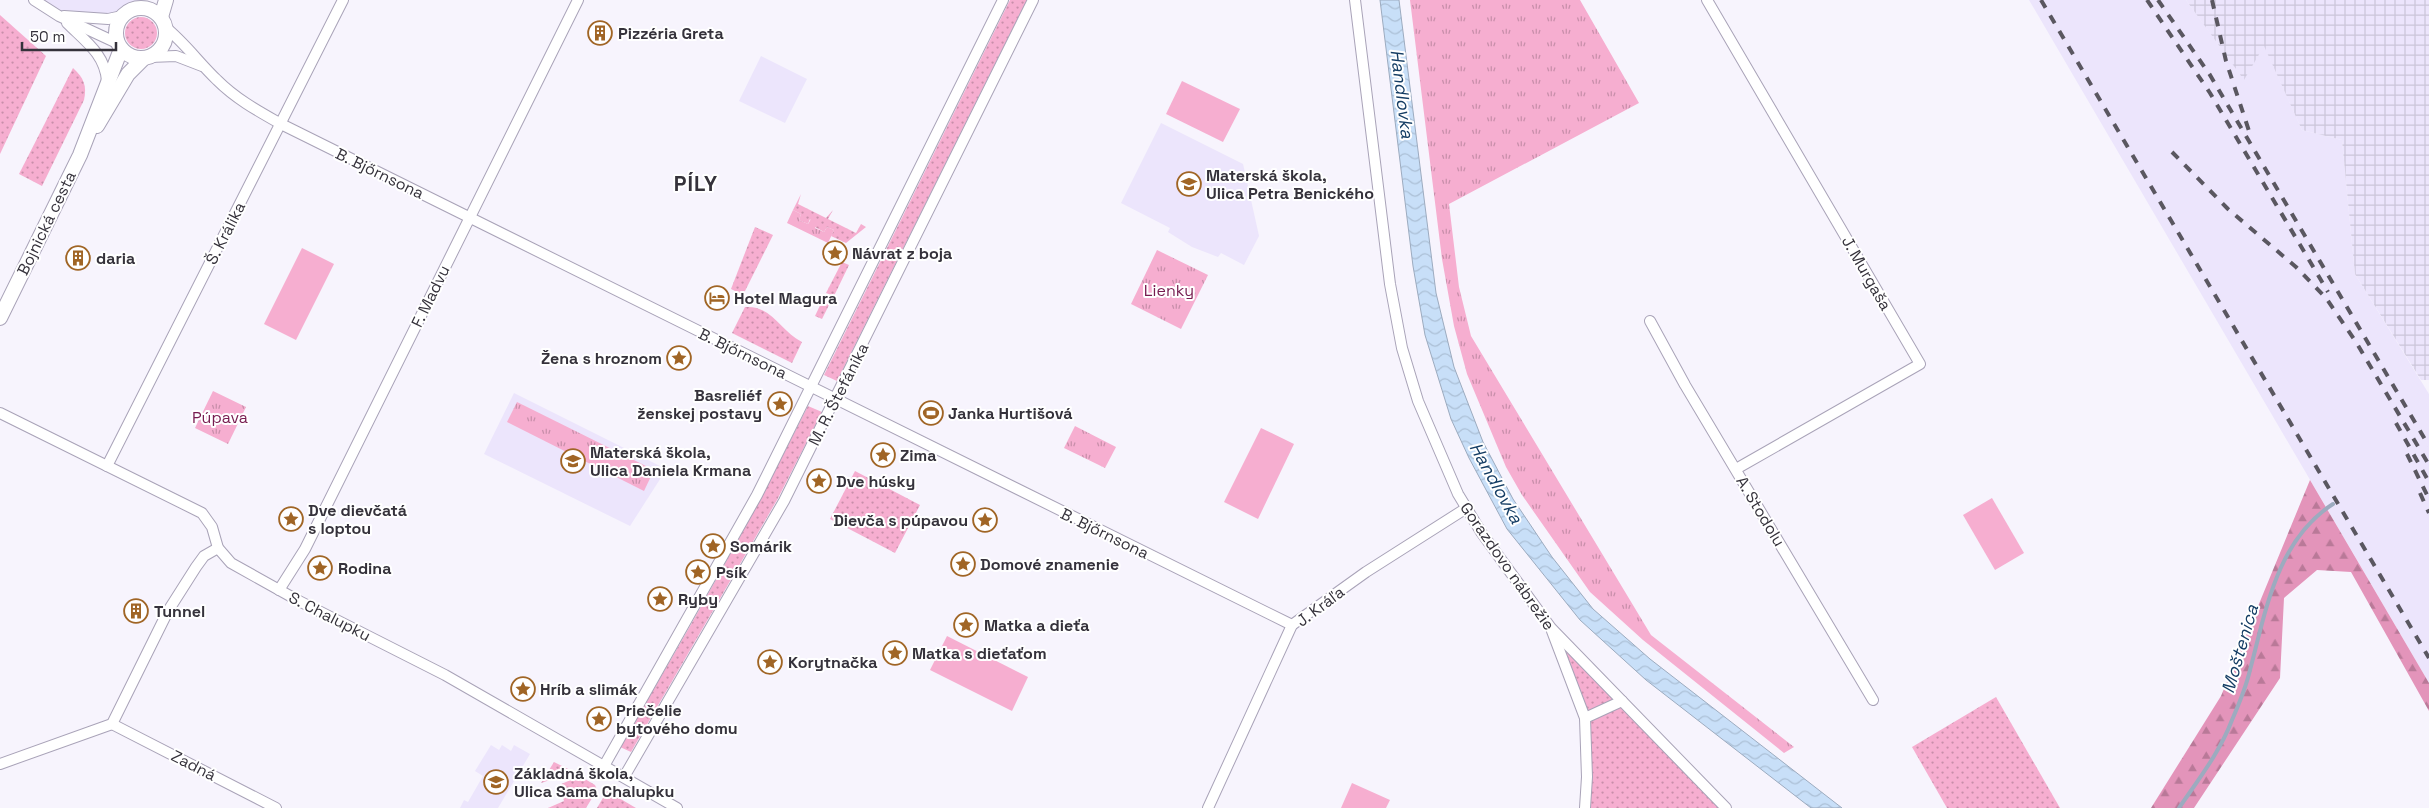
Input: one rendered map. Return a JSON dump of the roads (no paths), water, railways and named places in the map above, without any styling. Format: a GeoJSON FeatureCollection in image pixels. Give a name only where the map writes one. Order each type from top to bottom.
{"type":"FeatureCollection","features":[{"type":"Feature","properties":{"kind":"street"},"geometry":{"type":"LineString","coordinates":[[34,0],[59,16],[119,46],[131,57],[147,58]]}},
{"type":"Feature","properties":{"kind":"street","name":"Bojnická cesta"},"geometry":{"type":"LineString","coordinates":[[0,318],[80,155],[122,84],[147,58],[162,46],[166,38],[163,22],[166,0]]}},
{"type":"Feature","properties":{"kind":"street","name":"Š. Králika"},"geometry":{"type":"LineString","coordinates":[[108,466],[343,0]]}},
{"type":"Feature","properties":{"kind":"street","name":"F. Madvu"},"geometry":{"type":"LineString","coordinates":[[279,590],[305,549],[578,0]]}},
{"type":"Feature","properties":{"kind":"street","name":"M. R. Štefánika"},"geometry":{"type":"LineString","coordinates":[[604,766],[757,495],[1003,0]]}},
{"type":"Feature","properties":{"kind":"street","name":"M. R. Štefánika"},"geometry":{"type":"LineString","coordinates":[[624,777],[780,508],[836,399],[1033,0]]}},
{"type":"Feature","properties":{"kind":"street","name":"Gorazdovo nábrežie"},"geometry":{"type":"LineString","coordinates":[[1355,0],[1390,284],[1402,348],[1432,439],[1465,509],[1550,628],[1726,808]]}},
{"type":"Feature","properties":{"kind":"street","name":"J. Murgaša"},"geometry":{"type":"LineString","coordinates":[[1707,0],[1920,364],[1736,469]]}},
{"type":"Feature","properties":{"kind":"street"},"geometry":{"type":"LineString","coordinates":[[59,16],[108,19],[122,16],[144,4],[154,11],[163,22]]}},
{"type":"Feature","properties":{"kind":"street"},"geometry":{"type":"LineString","coordinates":[[59,16],[94,49],[106,66],[107,85]]}},
{"type":"Feature","properties":{"kind":"street","name":"Bojnická cesta"},"geometry":{"type":"LineString","coordinates":[[80,155],[107,85],[119,46],[116,26],[122,16]]}},
{"type":"Feature","properties":{"kind":"street","name":"B. Bjőrnsona"},"geometry":{"type":"LineString","coordinates":[[163,22],[203,66],[244,103],[281,124],[1292,625]]}},
{"type":"Feature","properties":{"kind":"street","name":"B. Bjőrnsona"},"geometry":{"type":"LineString","coordinates":[[147,58],[176,56],[203,66]]}},
{"type":"Feature","properties":{"kind":"street","name":"A. Stodolu"},"geometry":{"type":"LineString","coordinates":[[1650,321],[1873,700]]}},
{"type":"Feature","properties":{"kind":"street","name":"S. Chalupku"},"geometry":{"type":"LineString","coordinates":[[0,413],[202,513],[212,527],[218,548],[231,563],[279,590],[446,676],[677,808]]}},
{"type":"Feature","properties":{"kind":"street","name":"J. Kráľa"},"geometry":{"type":"LineString","coordinates":[[1208,808],[1292,625],[1366,572],[1465,509]]}},
{"type":"Feature","properties":{"kind":"street"},"geometry":{"type":"LineString","coordinates":[[0,764],[112,724],[168,611],[204,556],[218,548]]}},
{"type":"Feature","properties":{"kind":"street"},"geometry":{"type":"LineString","coordinates":[[1550,628],[1585,718],[1587,777],[1585,808]]}},
{"type":"Feature","properties":{"kind":"street"},"geometry":{"type":"LineString","coordinates":[[1585,718],[1622,701]]}},
{"type":"Feature","properties":{"kind":"street","name":"Zadná"},"geometry":{"type":"LineString","coordinates":[[112,724],[276,808]]}},
{"type":"Feature","properties":{"kind":"water","name":"Handlovka"},"geometry":{"type":"Polygon","coordinates":[[[1380,0],[1399,0],[1436,293],[1454,367],[1483,442],[1513,499],[1552,557],[1593,609],[1650,659],[1842,808],[1811,808],[1646,680],[1580,620],[1507,529],[1469,458],[1451,419],[1425,335],[1413,266],[1380,0]]]}},
{"type":"Feature","properties":{"kind":"waterway","name":"Moštenica"},"geometry":{"type":"LineString","coordinates":[[2179,808],[2208,766],[2227,732],[2240,702],[2276,578],[2286,557],[2314,519],[2333,504]]}},
{"type":"Feature","properties":{"kind":"railway"},"geometry":{"type":"LineString","coordinates":[[2041,0],[2429,658]]}},
{"type":"Feature","properties":{"kind":"railway"},"geometry":{"type":"LineString","coordinates":[[2147,0],[2210,93],[2328,292]]}},
{"type":"Feature","properties":{"kind":"railway"},"geometry":{"type":"LineString","coordinates":[[2158,0],[2210,75],[2429,446]]}},
{"type":"Feature","properties":{"kind":"railway"},"geometry":{"type":"LineString","coordinates":[[2212,0],[2226,61],[2250,134]]}},
{"type":"Feature","properties":{"kind":"railway"},"geometry":{"type":"LineString","coordinates":[[2172,152],[2228,209],[2296,267],[2326,298],[2356,342],[2429,465]]}},
{"type":"Feature","properties":{"kind":"railway"},"geometry":{"type":"LineString","coordinates":[[2396,423],[2429,482]]}},
{"type":"Feature","properties":{"kind":"railway"},"geometry":{"type":"LineString","coordinates":[[2407,454],[2429,499]]}},
{"type":"Feature","properties":{"kind":"railway"},"geometry":{"type":"LineString","coordinates":[[2420,493],[2429,513]]}},
{"type":"Feature","properties":{"kind":"place","name":"Pizzéria Greta"},"geometry":{"type":"Point","coordinates":[600,33]}},
{"type":"Feature","properties":{"kind":"place","name":"Materská škola, Ulica Petra Benického"},"geometry":{"type":"Point","coordinates":[1189,184]}},
{"type":"Feature","properties":{"kind":"place","name":"Návrat z boja"},"geometry":{"type":"Point","coordinates":[835,253]}},
{"type":"Feature","properties":{"kind":"place","name":"daria"},"geometry":{"type":"Point","coordinates":[78,258]}},
{"type":"Feature","properties":{"kind":"place","name":"Hotel Magura"},"geometry":{"type":"Point","coordinates":[717,298]}},
{"type":"Feature","properties":{"kind":"place","name":"Žena s hroznom"},"geometry":{"type":"Point","coordinates":[679,358]}},
{"type":"Feature","properties":{"kind":"place","name":"Basreliéf ženskej postavy"},"geometry":{"type":"Point","coordinates":[780,404]}},
{"type":"Feature","properties":{"kind":"place","name":"Janka Hurtišová"},"geometry":{"type":"Point","coordinates":[931,413]}},
{"type":"Feature","properties":{"kind":"place","name":"Zima"},"geometry":{"type":"Point","coordinates":[883,455]}},
{"type":"Feature","properties":{"kind":"place","name":"Materská škola, Ulica Daniela Krmana"},"geometry":{"type":"Point","coordinates":[573,461]}},
{"type":"Feature","properties":{"kind":"place","name":"Dve húsky"},"geometry":{"type":"Point","coordinates":[819,481]}},
{"type":"Feature","properties":{"kind":"place","name":"Dve dievčatá s loptou"},"geometry":{"type":"Point","coordinates":[291,519]}},
{"type":"Feature","properties":{"kind":"place","name":"Dievča s púpavou"},"geometry":{"type":"Point","coordinates":[985,520]}},
{"type":"Feature","properties":{"kind":"place","name":"Somárik"},"geometry":{"type":"Point","coordinates":[713,546]}},
{"type":"Feature","properties":{"kind":"place","name":"Domové znamenie"},"geometry":{"type":"Point","coordinates":[963,564]}},
{"type":"Feature","properties":{"kind":"place","name":"Rodina"},"geometry":{"type":"Point","coordinates":[320,568]}},
{"type":"Feature","properties":{"kind":"place","name":"Psík"},"geometry":{"type":"Point","coordinates":[698,572]}},
{"type":"Feature","properties":{"kind":"place","name":"Ryby"},"geometry":{"type":"Point","coordinates":[660,599]}},
{"type":"Feature","properties":{"kind":"place","name":"Tunnel"},"geometry":{"type":"Point","coordinates":[136,611]}},
{"type":"Feature","properties":{"kind":"place","name":"Matka a dieťa"},"geometry":{"type":"Point","coordinates":[966,625]}},
{"type":"Feature","properties":{"kind":"place","name":"Matka s dieťaťom"},"geometry":{"type":"Point","coordinates":[895,653]}},
{"type":"Feature","properties":{"kind":"place","name":"Korytnačka"},"geometry":{"type":"Point","coordinates":[770,662]}},
{"type":"Feature","properties":{"kind":"place","name":"Hríb a slimák"},"geometry":{"type":"Point","coordinates":[523,689]}},
{"type":"Feature","properties":{"kind":"place","name":"Priečelie bytového domu"},"geometry":{"type":"Point","coordinates":[599,719]}},
{"type":"Feature","properties":{"kind":"place","name":"Základná škola, Ulica Sama Chalupku"},"geometry":{"type":"Point","coordinates":[496,782]}},
{"type":"Feature","properties":{"kind":"district","name":"PÍLY"},"geometry":{"type":"Point","coordinates":[696,184]}},
{"type":"Feature","properties":{"kind":"park label","name":"Lienky"},"geometry":{"type":"Point","coordinates":[1169,290]}},
{"type":"Feature","properties":{"kind":"park label","name":"Púpava"},"geometry":{"type":"Point","coordinates":[220,417]}}]}
